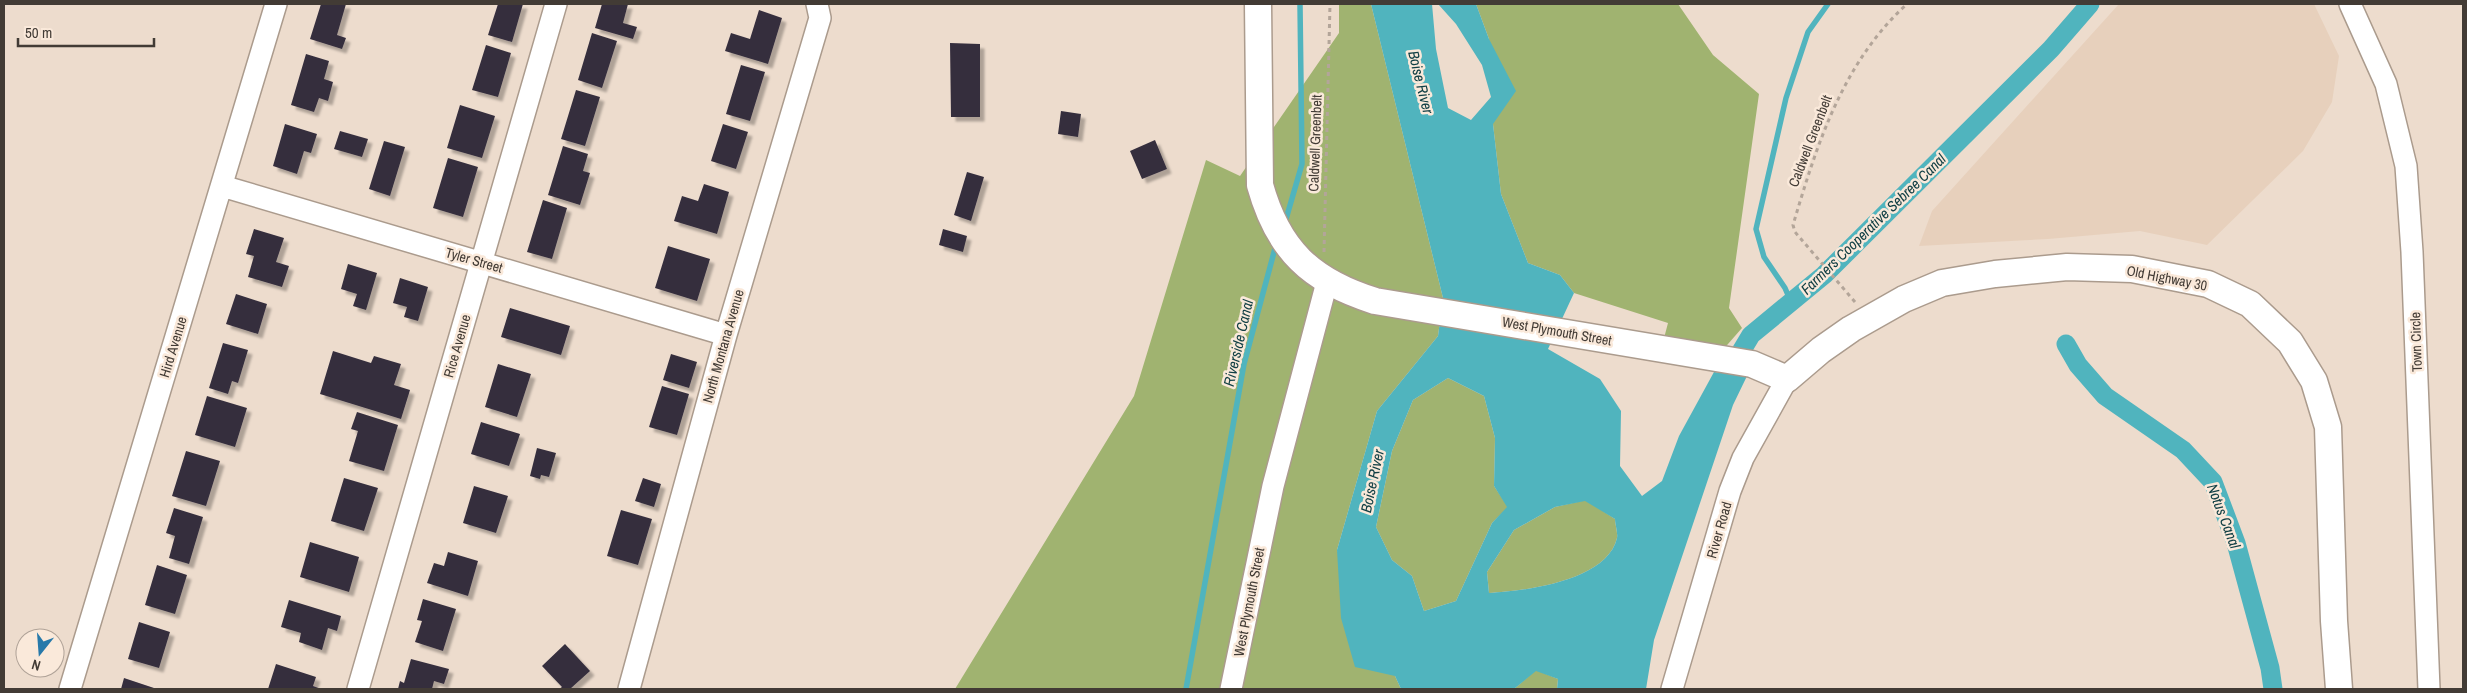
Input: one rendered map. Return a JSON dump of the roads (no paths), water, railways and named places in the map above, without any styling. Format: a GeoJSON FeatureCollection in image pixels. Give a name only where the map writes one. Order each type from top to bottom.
{"type":"FeatureCollection","features":[{"type":"Feature","properties":{"kind":"street","name":"Hird Avenue"},"geometry":{"type":"LineString","coordinates":[[70,689],[276,4]]}},
{"type":"Feature","properties":{"kind":"street","name":"Rice Avenue"},"geometry":{"type":"LineString","coordinates":[[358,689],[556,4]]}},
{"type":"Feature","properties":{"kind":"street","name":"North Montana Avenue"},"geometry":{"type":"LineString","coordinates":[[629,689],[726,334],[820,18],[817,4]]}},
{"type":"Feature","properties":{"kind":"street","name":"West Plymouth Street"},"geometry":{"type":"LineString","coordinates":[[1258,4],[1260,185],[1265,206],[1279,232],[1303,265],[1327,282],[1349,293],[1375,301],[1752,364],[1788,379]]}},
{"type":"Feature","properties":{"kind":"street","name":"Town Circle"},"geometry":{"type":"LineString","coordinates":[[2350,4],[2386,84],[2406,166],[2412,252],[2429,689]]}},
{"type":"Feature","properties":{"kind":"street","name":"Tyler Street"},"geometry":{"type":"LineString","coordinates":[[222,186],[726,334]]}},
{"type":"Feature","properties":{"kind":"street","name":"Old Highway 30"},"geometry":{"type":"LineString","coordinates":[[1788,379],[1821,350],[1851,329],[1904,299],[1942,283],[1995,274],[2067,267],[2132,269],[2208,284],[2250,304],[2290,342],[2314,381],[2328,427],[2334,621],[2339,689]]}},
{"type":"Feature","properties":{"kind":"street","name":"West Plymouth Street"},"geometry":{"type":"LineString","coordinates":[[1231,689],[1273,486],[1327,282]]}},
{"type":"Feature","properties":{"kind":"street","name":"River Road"},"geometry":{"type":"LineString","coordinates":[[1672,689],[1730,491],[1743,458],[1788,379]]}},
{"type":"Feature","properties":{"kind":"water","name":"Boise River"},"geometry":{"type":"Polygon","coordinates":[[[1371,4],[1432,4],[1436,49],[1448,108],[1471,120],[1491,97],[1482,65],[1456,24],[1438,4],[1476,4],[1489,39],[1516,91],[1493,124],[1501,194],[1528,263],[1560,275],[1574,293],[1548,349],[1600,379],[1621,411],[1620,466],[1642,496],[1662,481],[1679,436],[1714,372],[1747,376],[1733,405],[1654,640],[1646,689],[1557,689],[1558,679],[1536,671],[1514,689],[1401,689],[1395,676],[1355,667],[1341,618],[1337,550],[1377,411],[1438,336],[1443,298],[1371,4]],[[1448,378],[1413,400],[1392,451],[1376,527],[1392,560],[1412,576],[1424,611],[1456,601],[1492,523],[1507,507],[1494,486],[1495,438],[1484,396],[1448,378]],[[1585,501],[1555,507],[1514,530],[1487,572],[1489,593],[1523,590],[1563,581],[1582,574],[1598,564],[1610,553],[1617,538],[1615,519],[1585,501]]]}},
{"type":"Feature","properties":{"kind":"waterway","name":"Riverside Canal"},"geometry":{"type":"LineString","coordinates":[[1284,226],[1302,164],[1300,4]]}},
{"type":"Feature","properties":{"kind":"waterway"},"geometry":{"type":"LineString","coordinates":[[1791,302],[1785,288],[1764,257],[1756,229],[1786,98],[1808,32],[1828,4]]}},
{"type":"Feature","properties":{"kind":"waterway","name":"Farmers Cooperative Sebree Canal"},"geometry":{"type":"LineString","coordinates":[[1730,370],[1751,335],[1824,275],[2051,49],[2090,4]]}},
{"type":"Feature","properties":{"kind":"waterway","name":"Riverside Canal"},"geometry":{"type":"LineString","coordinates":[[1186,689],[1244,364],[1277,241]]}},
{"type":"Feature","properties":{"kind":"waterway","name":"Notus Canal"},"geometry":{"type":"LineString","coordinates":[[2066,344],[2078,365],[2105,396],[2183,450],[2213,482],[2236,543],[2270,668],[2273,689]]}}]}
